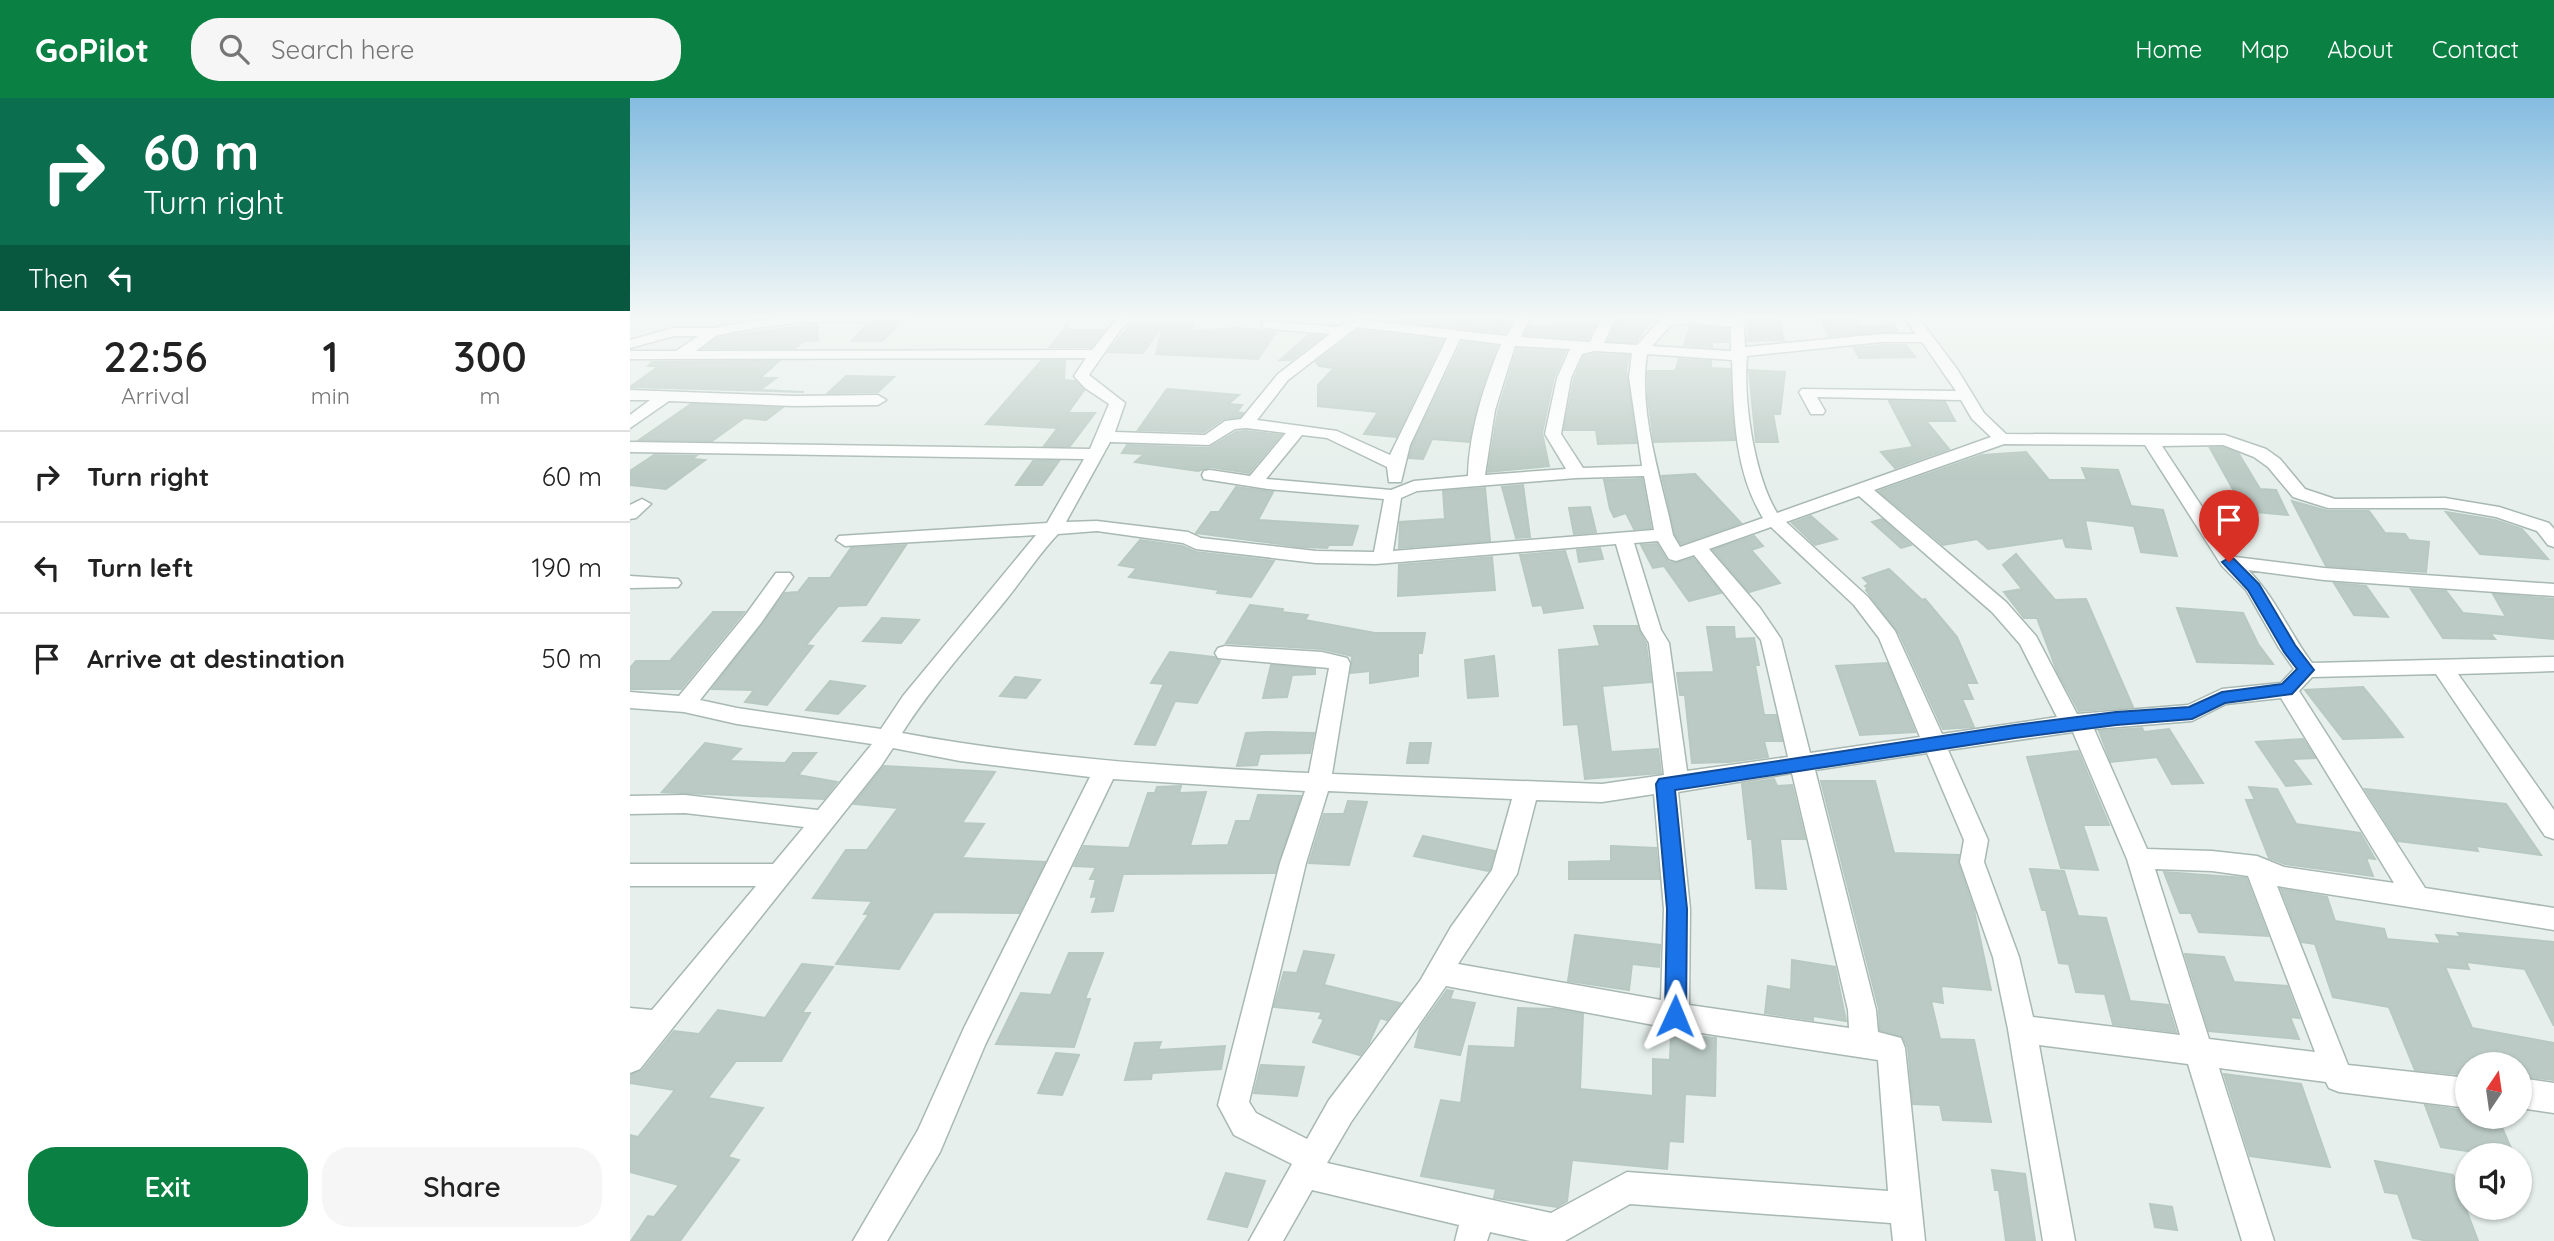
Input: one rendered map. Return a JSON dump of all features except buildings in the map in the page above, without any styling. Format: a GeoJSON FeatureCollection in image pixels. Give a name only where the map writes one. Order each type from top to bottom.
{"type":"FeatureCollection","features":[{"type":"Feature","properties":{"kind":"street"},"geometry":{"type":"LineString","coordinates":[[630,1059],[889,738],[911,701],[1016,575],[1031,551],[1054,527],[1100,446],[1117,403],[1090,386],[1081,376],[1085,369]]}},
{"type":"Feature","properties":{"kind":"street"},"geometry":{"type":"LineString","coordinates":[[1246,423],[1283,377],[1293,369]]}},
{"type":"Feature","properties":{"kind":"street"},"geometry":{"type":"LineString","coordinates":[[1383,557],[1399,492],[1395,482],[1395,464],[1404,433],[1443,369]]}},
{"type":"Feature","properties":{"kind":"street"},"geometry":{"type":"LineString","coordinates":[[1477,481],[1475,467],[1498,369]]}},
{"type":"Feature","properties":{"kind":"street"},"geometry":{"type":"LineString","coordinates":[[1568,369],[1553,434],[1573,463],[1576,473]]}},
{"type":"Feature","properties":{"kind":"street"},"geometry":{"type":"LineString","coordinates":[[1637,369],[1636,377],[1651,471],[1664,535],[1676,555],[2002,439],[2225,440],[2260,453],[2274,463],[2299,493],[2334,504],[2445,503],[2499,512],[2543,527],[2554,541]]}},
{"type":"Feature","properties":{"kind":"street"},"geometry":{"type":"LineString","coordinates":[[1741,369],[1745,441],[1764,508],[1773,520],[1861,601],[1888,636],[1976,841],[1972,862],[2006,957],[2022,1029],[2059,1241]]}},
{"type":"Feature","properties":{"kind":"street"},"geometry":{"type":"LineString","coordinates":[[1948,369],[1978,416],[2002,439]]}},
{"type":"Feature","properties":{"kind":"street"},"geometry":{"type":"LineString","coordinates":[[1816,411],[1807,392],[1966,396]]}},
{"type":"Feature","properties":{"kind":"street"},"geometry":{"type":"LineString","coordinates":[[630,395],[793,401],[878,400]]}},
{"type":"Feature","properties":{"kind":"street"},"geometry":{"type":"LineString","coordinates":[[630,423],[667,395]]}},
{"type":"Feature","properties":{"kind":"street"},"geometry":{"type":"LineString","coordinates":[[631,448],[1100,446],[1209,440],[1231,424],[1246,423],[1331,434],[1395,464]]}},
{"type":"Feature","properties":{"kind":"street"},"geometry":{"type":"LineString","coordinates":[[1254,482],[1298,429]]}},
{"type":"Feature","properties":{"kind":"street"},"geometry":{"type":"LineString","coordinates":[[2151,441],[2229,562],[2254,587],[2289,648],[2306,670]]}},
{"type":"Feature","properties":{"kind":"street"},"geometry":{"type":"LineString","coordinates":[[1210,475],[1254,482],[1399,492],[1414,486],[1576,473],[1651,471]]}},
{"type":"Feature","properties":{"kind":"street"},"geometry":{"type":"LineString","coordinates":[[1863,490],[1999,607],[2029,641],[2075,723],[2139,859],[2258,1241]]}},
{"type":"Feature","properties":{"kind":"street"},"geometry":{"type":"LineString","coordinates":[[630,503],[642,504],[630,514]]}},
{"type":"Feature","properties":{"kind":"street"},"geometry":{"type":"LineString","coordinates":[[845,540],[1097,526],[1188,538],[1196,543],[1316,557],[1383,557],[1664,535]]}},
{"type":"Feature","properties":{"kind":"street"},"geometry":{"type":"LineString","coordinates":[[1623,538],[1651,630],[1659,643],[1671,783],[1677,909],[1675,1016]]}},
{"type":"Feature","properties":{"kind":"street"},"geometry":{"type":"LineString","coordinates":[[1699,549],[1753,613],[1771,639],[1862,1010],[1864,1042]]}},
{"type":"Feature","properties":{"kind":"street"},"geometry":{"type":"LineString","coordinates":[[2229,562],[2324,574],[2554,590]]}},
{"type":"Feature","properties":{"kind":"street"},"geometry":{"type":"LineString","coordinates":[[2254,587],[2324,574]]}},
{"type":"Feature","properties":{"kind":"street"},"geometry":{"type":"LineString","coordinates":[[684,704],[754,618],[783,577]]}},
{"type":"Feature","properties":{"kind":"street"},"geometry":{"type":"LineString","coordinates":[[630,582],[671,583]]}},
{"type":"Feature","properties":{"kind":"street"},"geometry":{"type":"LineString","coordinates":[[1225,653],[1322,659],[1340,663],[1319,783],[1293,863],[1233,1105],[1245,1125],[1309,1166],[1475,1227],[1553,1230],[1627,1188],[1906,1208]]}},
{"type":"Feature","properties":{"kind":"street"},"geometry":{"type":"LineString","coordinates":[[630,700],[684,704],[737,716],[889,738],[960,752],[1106,769],[1319,783],[1602,793],[2075,723],[2192,713],[2222,697],[2287,690],[2306,670],[2554,664]]}},
{"type":"Feature","properties":{"kind":"street"},"geometry":{"type":"LineString","coordinates":[[2442,667],[2554,829]]}},
{"type":"Feature","properties":{"kind":"street"},"geometry":{"type":"LineString","coordinates":[[2287,690],[2417,898]]}},
{"type":"Feature","properties":{"kind":"street"},"geometry":{"type":"LineString","coordinates":[[869,1241],[929,1141],[974,1038],[1106,769]]}},
{"type":"Feature","properties":{"kind":"street"},"geometry":{"type":"LineString","coordinates":[[1265,1241],[1340,1111],[1441,973],[1460,935],[1504,874],[1526,792]]}},
{"type":"Feature","properties":{"kind":"street"},"geometry":{"type":"LineString","coordinates":[[630,806],[685,804],[822,820]]}},
{"type":"Feature","properties":{"kind":"street"},"geometry":{"type":"LineString","coordinates":[[2139,859],[2211,860],[2257,866],[2283,877],[2554,919]]}},
{"type":"Feature","properties":{"kind":"street"},"geometry":{"type":"LineString","coordinates":[[2257,866],[2339,1078],[2455,1091]]}},
{"type":"Feature","properties":{"kind":"street"},"geometry":{"type":"LineString","coordinates":[[630,875],[778,875]]}},
{"type":"Feature","properties":{"kind":"street"},"geometry":{"type":"LineString","coordinates":[[1441,973],[1675,1016],[1891,1048],[1909,1241]]}},
{"type":"Feature","properties":{"kind":"street"},"geometry":{"type":"LineString","coordinates":[[630,1021],[658,1024]]}},
{"type":"Feature","properties":{"kind":"street"},"geometry":{"type":"LineString","coordinates":[[2022,1029],[2335,1069]]}},
{"type":"Feature","properties":{"kind":"street"},"geometry":{"type":"LineString","coordinates":[[2532,1095],[2554,1098]]}},
{"type":"Feature","properties":{"kind":"route"},"geometry":{"type":"LineString","coordinates":[[1675,1016],[1677,909],[1665,784],[2015,731],[2192,713],[2222,697],[2287,690],[2306,670],[2289,648],[2254,587],[2229,562]]}}]}
